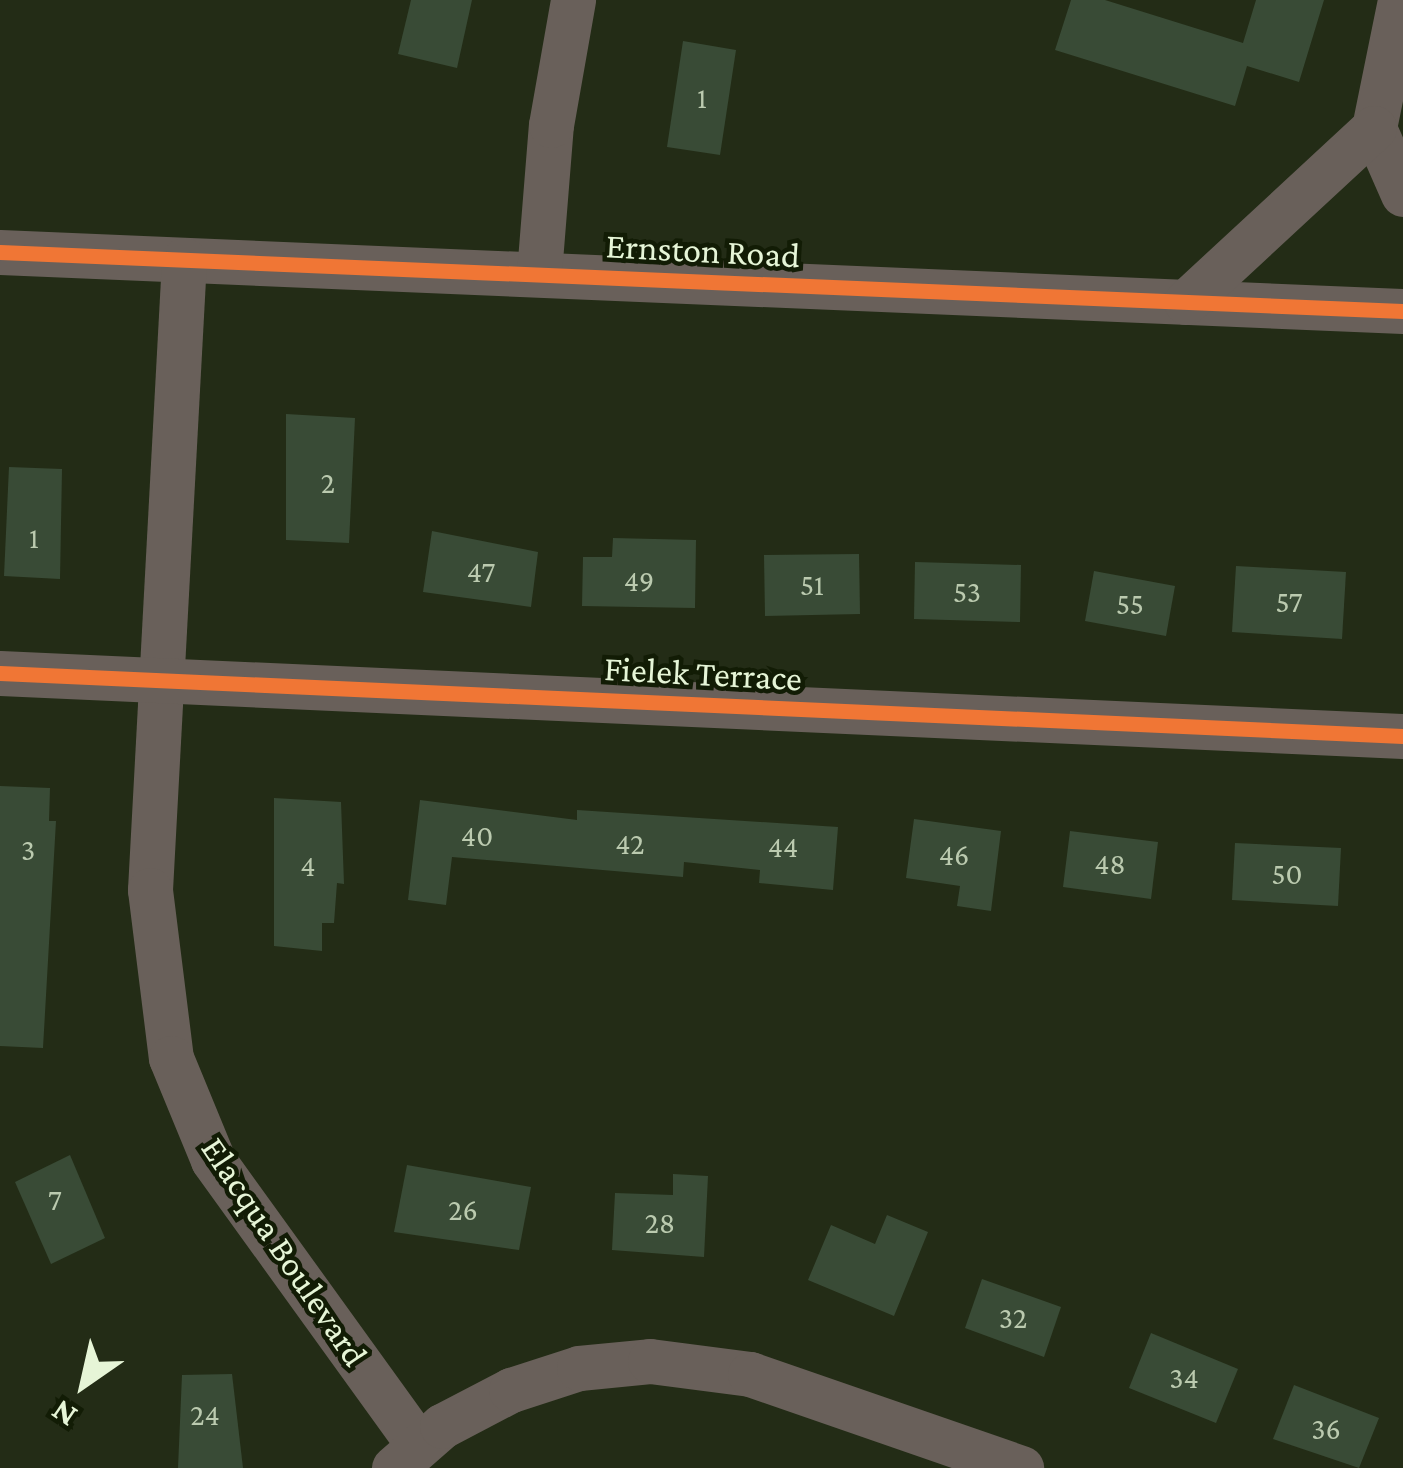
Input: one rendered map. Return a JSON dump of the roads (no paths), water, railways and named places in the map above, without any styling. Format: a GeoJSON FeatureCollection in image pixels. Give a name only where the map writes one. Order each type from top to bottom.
{"type":"FeatureCollection","features":[{"type":"Feature","properties":{"kind":"street"},"geometry":{"type":"LineString","coordinates":[[539,273],[551,125],[573,0]]}},
{"type":"Feature","properties":{"kind":"street"},"geometry":{"type":"LineString","coordinates":[[1400,0],[1374,128],[1403,194]]}},
{"type":"Feature","properties":{"kind":"street"},"geometry":{"type":"LineString","coordinates":[[1186,302],[1374,128]]}},
{"type":"Feature","properties":{"kind":"street","name":"Ernston Road"},"geometry":{"type":"LineString","coordinates":[[0,252],[1403,311]]}},
{"type":"Feature","properties":{"kind":"street","name":"Elacqua Boulevard"},"geometry":{"type":"LineString","coordinates":[[184,260],[150,890],[171,1058],[213,1160],[406,1456]]}},
{"type":"Feature","properties":{"kind":"street","name":"Fielek Terrace"},"geometry":{"type":"LineString","coordinates":[[0,673],[1403,736]]}},
{"type":"Feature","properties":{"kind":"street"},"geometry":{"type":"LineString","coordinates":[[406,1456],[545,1376],[612,1362],[687,1362],[750,1374],[1022,1468]]}}]}
